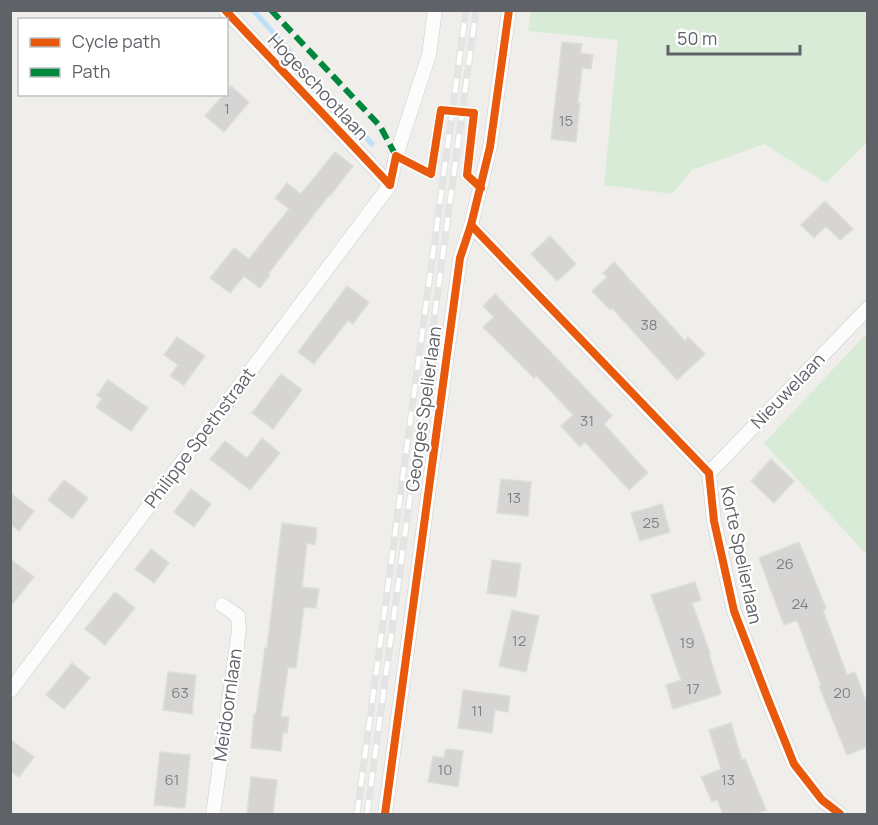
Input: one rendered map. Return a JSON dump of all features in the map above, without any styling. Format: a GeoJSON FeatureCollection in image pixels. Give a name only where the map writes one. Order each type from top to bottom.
{"type":"FeatureCollection","features":[{"type":"Feature","properties":{"kind":"street","name":"Hogeschootlaan"},"geometry":{"type":"LineString","coordinates":[[225,10],[390,185]]}},
{"type":"Feature","properties":{"kind":"street"},"geometry":{"type":"LineString","coordinates":[[390,185],[396,156],[429,55],[435,10]]}},
{"type":"Feature","properties":{"kind":"street","name":"Georges Spelierlaan"},"geometry":{"type":"LineString","coordinates":[[385,814],[460,258],[471,225],[490,147],[509,10]]}},
{"type":"Feature","properties":{"kind":"street","name":"Philippe Spethstraat"},"geometry":{"type":"LineString","coordinates":[[10,691],[390,185]]}},
{"type":"Feature","properties":{"kind":"street","name":"Korte Spelierlaan"},"geometry":{"type":"LineString","coordinates":[[471,225],[708,473],[714,521],[734,611],[767,697],[794,764],[822,800],[840,814]]}},
{"type":"Feature","properties":{"kind":"street","name":"Nieuwelaan"},"geometry":{"type":"LineString","coordinates":[[708,473],[867,308]]}},
{"type":"Feature","properties":{"kind":"street","name":"Meidoornlaan"},"geometry":{"type":"LineString","coordinates":[[213,814],[239,630],[238,616],[222,605]]}},
{"type":"Feature","properties":{"kind":"green space"},"geometry":{"type":"Polygon","coordinates":[[[531,11],[867,11],[867,142],[826,183],[764,144],[692,170],[672,194],[604,185],[618,40],[528,31],[531,11]]]}},
{"type":"Feature","properties":{"kind":"green space"},"geometry":{"type":"Polygon","coordinates":[[[867,333],[867,555],[764,443],[867,333]]]}},
{"type":"Feature","properties":{"kind":"building"},"geometry":{"type":"Polygon","coordinates":[[[562,42],[582,44],[580,53],[593,55],[591,69],[582,68],[576,142],[551,139],[562,42]]]}},
{"type":"Feature","properties":{"kind":"building"},"geometry":{"type":"Polygon","coordinates":[[[231,86],[249,102],[224,132],[205,116],[222,96],[228,96],[228,89],[231,86]]]}},
{"type":"Feature","properties":{"kind":"building"},"geometry":{"type":"Polygon","coordinates":[[[335,152],[353,166],[268,274],[270,275],[260,288],[244,276],[230,293],[210,278],[234,248],[249,259],[289,209],[275,198],[287,183],[301,194],[335,152]]]}},
{"type":"Feature","properties":{"kind":"building"},"geometry":{"type":"Polygon","coordinates":[[[825,201],[853,229],[840,240],[826,226],[814,238],[801,225],[825,201]]]}},
{"type":"Feature","properties":{"kind":"building"},"geometry":{"type":"Polygon","coordinates":[[[550,236],[576,264],[557,281],[531,254],[550,236]]]}},
{"type":"Feature","properties":{"kind":"building"},"geometry":{"type":"Polygon","coordinates":[[[614,262],[685,341],[688,337],[705,354],[677,380],[612,308],[610,310],[592,291],[607,277],[603,273],[614,262]]]}},
{"type":"Feature","properties":{"kind":"building"},"geometry":{"type":"Polygon","coordinates":[[[347,286],[369,302],[353,324],[348,320],[314,364],[298,352],[347,286]]]}},
{"type":"Feature","properties":{"kind":"building"},"geometry":{"type":"Polygon","coordinates":[[[495,294],[612,416],[604,424],[648,473],[629,490],[585,442],[580,447],[561,426],[573,415],[536,375],[534,378],[483,327],[494,317],[483,306],[495,294]]]}},
{"type":"Feature","properties":{"kind":"building"},"geometry":{"type":"Polygon","coordinates":[[[177,337],[205,356],[184,385],[170,376],[178,365],[164,355],[177,337]]]}},
{"type":"Feature","properties":{"kind":"building"},"geometry":{"type":"Polygon","coordinates":[[[281,374],[302,390],[273,429],[252,413],[281,374]]]}},
{"type":"Feature","properties":{"kind":"building"},"geometry":{"type":"Polygon","coordinates":[[[108,380],[148,408],[131,431],[96,407],[102,399],[97,395],[108,380]]]}},
{"type":"Feature","properties":{"kind":"building"},"geometry":{"type":"Polygon","coordinates":[[[262,438],[280,453],[250,490],[210,459],[225,441],[247,458],[262,438]]]}},
{"type":"Feature","properties":{"kind":"building"},"geometry":{"type":"Polygon","coordinates":[[[771,459],[794,481],[774,503],[751,481],[771,459]]]}},
{"type":"Feature","properties":{"kind":"building"},"geometry":{"type":"Polygon","coordinates":[[[501,479],[531,482],[528,516],[497,513],[501,479]]]}},
{"type":"Feature","properties":{"kind":"building"},"geometry":{"type":"Polygon","coordinates":[[[64,480],[88,498],[72,519],[48,500],[64,480]]]}},
{"type":"Feature","properties":{"kind":"building"},"geometry":{"type":"Polygon","coordinates":[[[191,489],[211,504],[194,527],[174,512],[191,489]]]}},
{"type":"Feature","properties":{"kind":"building"},"geometry":{"type":"Polygon","coordinates":[[[10,493],[34,511],[19,531],[10,524],[10,493]]]}},
{"type":"Feature","properties":{"kind":"building"},"geometry":{"type":"Polygon","coordinates":[[[662,504],[670,532],[640,541],[631,513],[662,504]]]}},
{"type":"Feature","properties":{"kind":"building"},"geometry":{"type":"Polygon","coordinates":[[[282,523],[317,528],[315,545],[307,543],[302,587],[319,589],[316,608],[304,607],[296,668],[288,667],[281,717],[289,717],[287,733],[283,732],[281,751],[251,748],[254,714],[256,714],[265,648],[267,648],[282,523]]]}},
{"type":"Feature","properties":{"kind":"building"},"geometry":{"type":"Polygon","coordinates":[[[799,542],[826,608],[823,610],[847,675],[855,672],[867,704],[867,747],[847,755],[819,686],[821,685],[797,620],[784,625],[759,558],[799,542]]]}},
{"type":"Feature","properties":{"kind":"building"},"geometry":{"type":"Polygon","coordinates":[[[151,549],[169,563],[154,583],[135,569],[151,549]]]}},
{"type":"Feature","properties":{"kind":"building"},"geometry":{"type":"Polygon","coordinates":[[[10,559],[34,577],[10,607],[10,559]]]}},
{"type":"Feature","properties":{"kind":"building"},"geometry":{"type":"Polygon","coordinates":[[[492,560],[521,564],[516,597],[487,593],[492,560]]]}},
{"type":"Feature","properties":{"kind":"building"},"geometry":{"type":"Polygon","coordinates":[[[695,582],[701,600],[692,603],[710,653],[721,694],[673,709],[666,685],[681,680],[651,595],[695,582]]]}},
{"type":"Feature","properties":{"kind":"building"},"geometry":{"type":"Polygon","coordinates":[[[115,592],[135,608],[105,645],[85,629],[115,592]]]}},
{"type":"Feature","properties":{"kind":"building"},"geometry":{"type":"Polygon","coordinates":[[[512,610],[539,616],[526,672],[499,666],[512,610]]]}},
{"type":"Feature","properties":{"kind":"building"},"geometry":{"type":"Polygon","coordinates":[[[72,663],[90,678],[64,709],[46,695],[72,663]]]}},
{"type":"Feature","properties":{"kind":"building"},"geometry":{"type":"Polygon","coordinates":[[[168,672],[196,675],[192,714],[163,710],[168,672]]]}},
{"type":"Feature","properties":{"kind":"building"},"geometry":{"type":"Polygon","coordinates":[[[463,690],[510,696],[508,712],[495,710],[492,733],[458,728],[463,690]]]}},
{"type":"Feature","properties":{"kind":"building"},"geometry":{"type":"Polygon","coordinates":[[[731,723],[742,760],[745,759],[766,810],[754,814],[723,814],[717,800],[712,802],[701,777],[721,769],[709,730],[731,723]]]}},
{"type":"Feature","properties":{"kind":"building"},"geometry":{"type":"Polygon","coordinates":[[[10,739],[34,757],[19,777],[10,771],[10,739]]]}},
{"type":"Feature","properties":{"kind":"building"},"geometry":{"type":"Polygon","coordinates":[[[446,749],[463,751],[458,787],[428,782],[433,756],[444,758],[446,749]]]}},
{"type":"Feature","properties":{"kind":"building"},"geometry":{"type":"Polygon","coordinates":[[[160,752],[190,755],[185,808],[154,805],[160,752]]]}},
{"type":"Feature","properties":{"kind":"building"},"geometry":{"type":"Polygon","coordinates":[[[251,777],[277,780],[273,814],[247,814],[251,777]]]}},
{"type":"Feature","properties":{"kind":"waterway"},"geometry":{"type":"LineString","coordinates":[[253,10],[372,144]]}},
{"type":"Feature","properties":{"kind":"railway"},"geometry":{"type":"LineString","coordinates":[[357,814],[466,10]]}},
{"type":"Feature","properties":{"kind":"railway"},"geometry":{"type":"LineString","coordinates":[[367,814],[476,10]]}},
{"type":"Feature","properties":{"kind":"marked path"},"geometry":{"type":"LineString","coordinates":[[271,10],[380,126],[396,156]]}},
{"type":"Feature","properties":{"kind":"cycle path"},"geometry":{"type":"LineString","coordinates":[[225,10],[390,185]]}},
{"type":"Feature","properties":{"kind":"cycle path"},"geometry":{"type":"LineString","coordinates":[[385,814],[460,258],[471,225],[490,147],[509,10]]}},
{"type":"Feature","properties":{"kind":"cycle path"},"geometry":{"type":"LineString","coordinates":[[390,185],[396,156],[431,174],[441,110],[474,113],[467,175],[481,188]]}},
{"type":"Feature","properties":{"kind":"cycle path"},"geometry":{"type":"LineString","coordinates":[[471,225],[709,473],[714,521],[734,611],[767,697],[794,764],[822,800],[840,814]]}}]}
